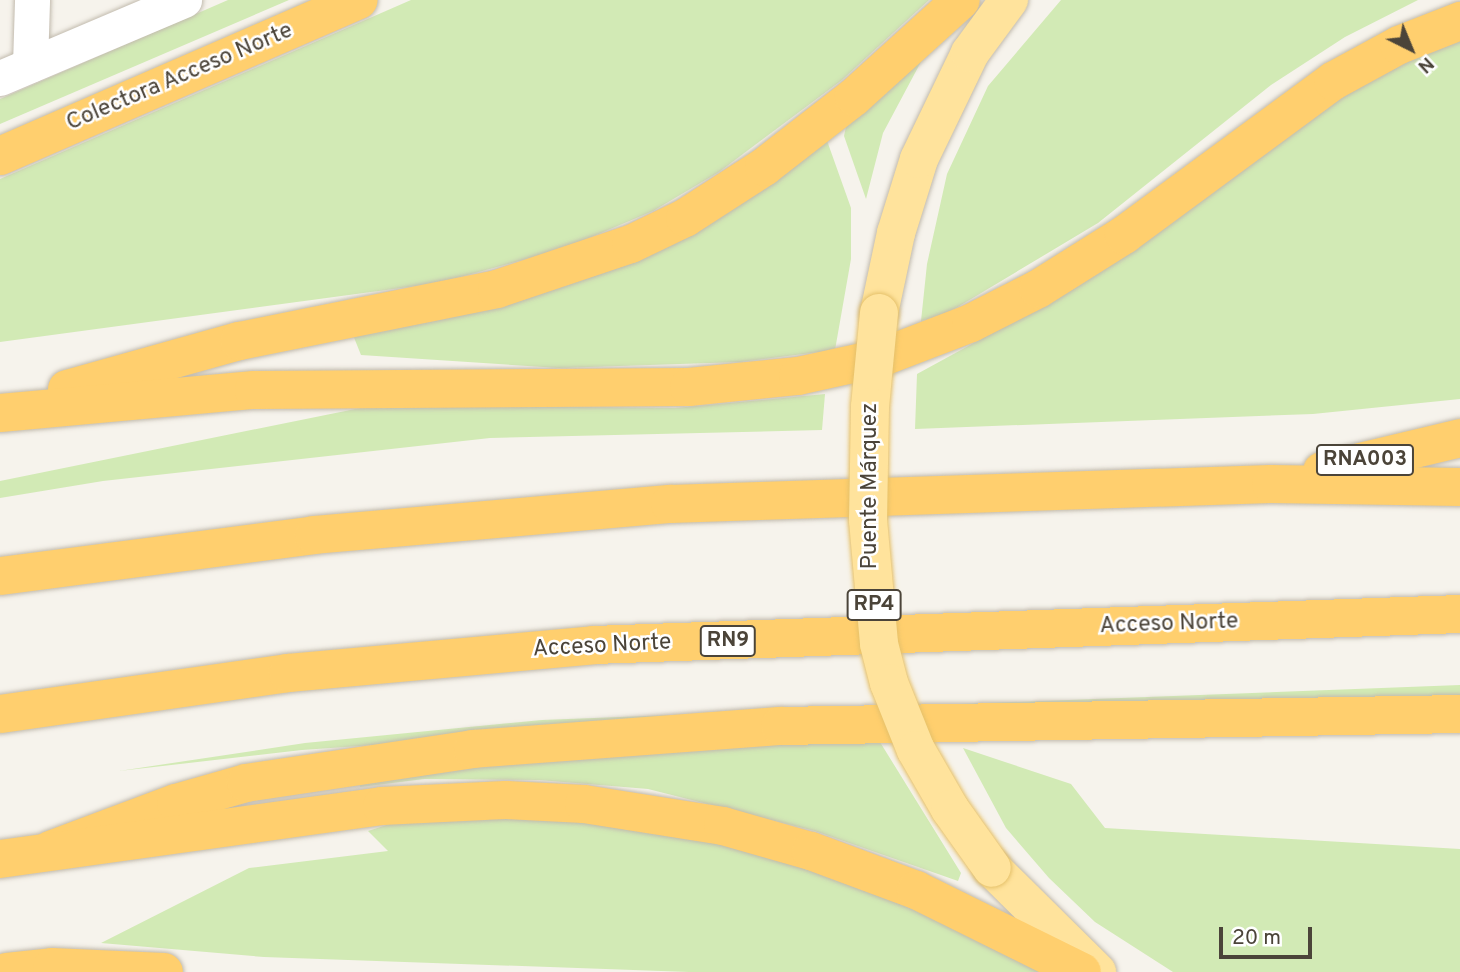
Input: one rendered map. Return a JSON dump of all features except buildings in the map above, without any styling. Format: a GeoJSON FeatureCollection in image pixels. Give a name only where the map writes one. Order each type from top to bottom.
{"type":"FeatureCollection","features":[{"type":"Feature","properties":{"kind":"highway","name":"Colectora Acceso Norte"},"geometry":{"type":"LineString","coordinates":[[0,156],[359,0]]}},
{"type":"Feature","properties":{"kind":"highway"},"geometry":{"type":"LineString","coordinates":[[0,411],[198,350],[508,286],[631,244],[694,212],[764,167],[854,97],[961,0]]}},
{"type":"Feature","properties":{"kind":"highway"},"geometry":{"type":"LineString","coordinates":[[0,411],[254,390],[689,387],[798,376],[880,358],[940,337],[1038,289],[1124,235],[1333,81],[1399,45],[1460,21]]}},
{"type":"Feature","properties":{"kind":"highway","name":"RNA003"},"geometry":{"type":"LineString","coordinates":[[1271,484],[1460,438]]}},
{"type":"Feature","properties":{"kind":"highway"},"geometry":{"type":"LineString","coordinates":[[0,576],[314,535],[670,504],[1271,484],[1460,487]]}},
{"type":"Feature","properties":{"kind":"highway","name":"Acceso Norte"},"geometry":{"type":"LineString","coordinates":[[0,714],[289,673],[594,645],[1460,614]]}},
{"type":"Feature","properties":{"kind":"highway"},"geometry":{"type":"LineString","coordinates":[[50,850],[176,803],[246,783],[473,748],[780,726],[1460,714]]}},
{"type":"Feature","properties":{"kind":"highway"},"geometry":{"type":"LineString","coordinates":[[0,859],[382,806],[506,800],[584,804],[723,826],[811,851],[916,890],[1082,972]]}},
{"type":"Feature","properties":{"kind":"highway"},"geometry":{"type":"LineString","coordinates":[[7,972],[52,967],[164,972]]}},
{"type":"Feature","properties":{"kind":"main road","name":"Puente Márquez"},"geometry":{"type":"LineString","coordinates":[[1009,0],[952,85],[919,159],[896,233],[879,313],[870,407],[868,520],[879,645],[889,683],[916,750],[950,809],[992,868],[1097,972]]}},
{"type":"Feature","properties":{"kind":"street"},"geometry":{"type":"LineString","coordinates":[[15,72],[32,0]]}},
{"type":"Feature","properties":{"kind":"street"},"geometry":{"type":"LineString","coordinates":[[15,72],[184,0]]}},
{"type":"Feature","properties":{"kind":"green space"},"geometry":{"type":"Polygon","coordinates":[[[228,0],[289,0],[0,124],[0,99],[228,0]]]}},
{"type":"Feature","properties":{"kind":"green space"},"geometry":{"type":"Polygon","coordinates":[[[411,0],[929,0],[842,80],[719,172],[653,211],[563,249],[438,283],[0,342],[0,179],[411,0]]]}},
{"type":"Feature","properties":{"kind":"green space"},"geometry":{"type":"Polygon","coordinates":[[[1061,0],[1418,0],[1345,37],[1271,85],[1098,223],[946,314],[921,321],[927,264],[947,174],[988,86],[1061,0]]]}},
{"type":"Feature","properties":{"kind":"green space"},"geometry":{"type":"Polygon","coordinates":[[[1460,36],[1460,399],[1313,414],[915,429],[917,374],[1080,285],[1368,74],[1460,36]]]}},
{"type":"Feature","properties":{"kind":"green space"},"geometry":{"type":"Polygon","coordinates":[[[923,58],[883,133],[866,199],[844,136],[847,122],[923,58]]]}},
{"type":"Feature","properties":{"kind":"green space"},"geometry":{"type":"Polygon","coordinates":[[[825,135],[851,208],[851,259],[835,350],[740,362],[559,368],[361,355],[353,335],[506,303],[825,135]]]}},
{"type":"Feature","properties":{"kind":"green space"},"geometry":{"type":"Polygon","coordinates":[[[825,394],[822,430],[490,438],[103,481],[0,498],[0,481],[375,405],[675,408],[825,394]]]}},
{"type":"Feature","properties":{"kind":"green space"},"geometry":{"type":"Polygon","coordinates":[[[1460,685],[1460,709],[587,730],[302,750],[119,771],[305,743],[542,720],[1460,685]]]}},
{"type":"Feature","properties":{"kind":"green space"},"geometry":{"type":"Polygon","coordinates":[[[875,734],[961,873],[958,881],[815,831],[648,789],[539,780],[424,779],[360,787],[358,775],[875,734]]]}},
{"type":"Feature","properties":{"kind":"green space"},"geometry":{"type":"Polygon","coordinates":[[[963,748],[1071,784],[1105,828],[1460,849],[1460,972],[1173,972],[1095,922],[1049,878],[1006,828],[963,748]]]}},
{"type":"Feature","properties":{"kind":"green space"},"geometry":{"type":"Polygon","coordinates":[[[427,812],[540,815],[734,842],[969,929],[1040,972],[689,972],[264,957],[101,943],[249,868],[388,851],[368,831],[427,812]]]}}]}
